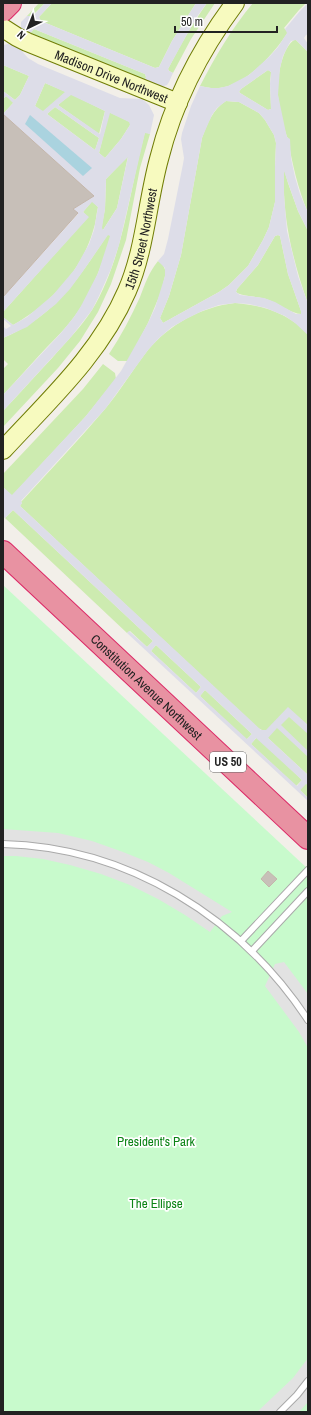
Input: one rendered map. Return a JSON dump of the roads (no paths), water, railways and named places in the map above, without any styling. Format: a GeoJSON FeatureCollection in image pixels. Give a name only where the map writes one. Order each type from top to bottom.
{"type":"FeatureCollection","features":[{"type":"Feature","properties":{"kind":"highway"},"geometry":{"type":"LineString","coordinates":[[3,10],[10,3]]}},
{"type":"Feature","properties":{"kind":"highway","name":"Constitution Avenue Northwest"},"geometry":{"type":"LineString","coordinates":[[3,552],[308,838]]}},
{"type":"Feature","properties":{"kind":"main road","name":"15th Street Northwest"},"geometry":{"type":"LineString","coordinates":[[3,450],[74,374],[99,340],[119,307],[132,278],[143,236],[158,160],[169,124],[200,55],[212,35],[235,3]]}},
{"type":"Feature","properties":{"kind":"main road","name":"Madison Drive Northwest"},"geometry":{"type":"LineString","coordinates":[[3,28],[27,42],[178,103]]}},
{"type":"Feature","properties":{"kind":"lane"},"geometry":{"type":"LineString","coordinates":[[3,844],[56,848],[110,863],[156,884],[194,904],[218,921],[252,952],[279,980],[308,1020]]}},
{"type":"Feature","properties":{"kind":"lane"},"geometry":{"type":"LineString","coordinates":[[241,941],[308,870]]}},
{"type":"Feature","properties":{"kind":"lane"},"geometry":{"type":"LineString","coordinates":[[252,952],[308,891]]}},
{"type":"Feature","properties":{"kind":"lane"},"geometry":{"type":"LineString","coordinates":[[280,1412],[297,1395],[308,1381]]}},
{"type":"Feature","properties":{"kind":"water"},"geometry":{"type":"Polygon","coordinates":[[[30,115],[92,168],[83,176],[25,124],[30,115]]]}},
{"type":"Feature","properties":{"kind":"park label","name":"President's Park"},"geometry":{"type":"Point","coordinates":[156,1141]}},
{"type":"Feature","properties":{"kind":"park label","name":"The Ellipse"},"geometry":{"type":"Point","coordinates":[156,1203]}}]}
